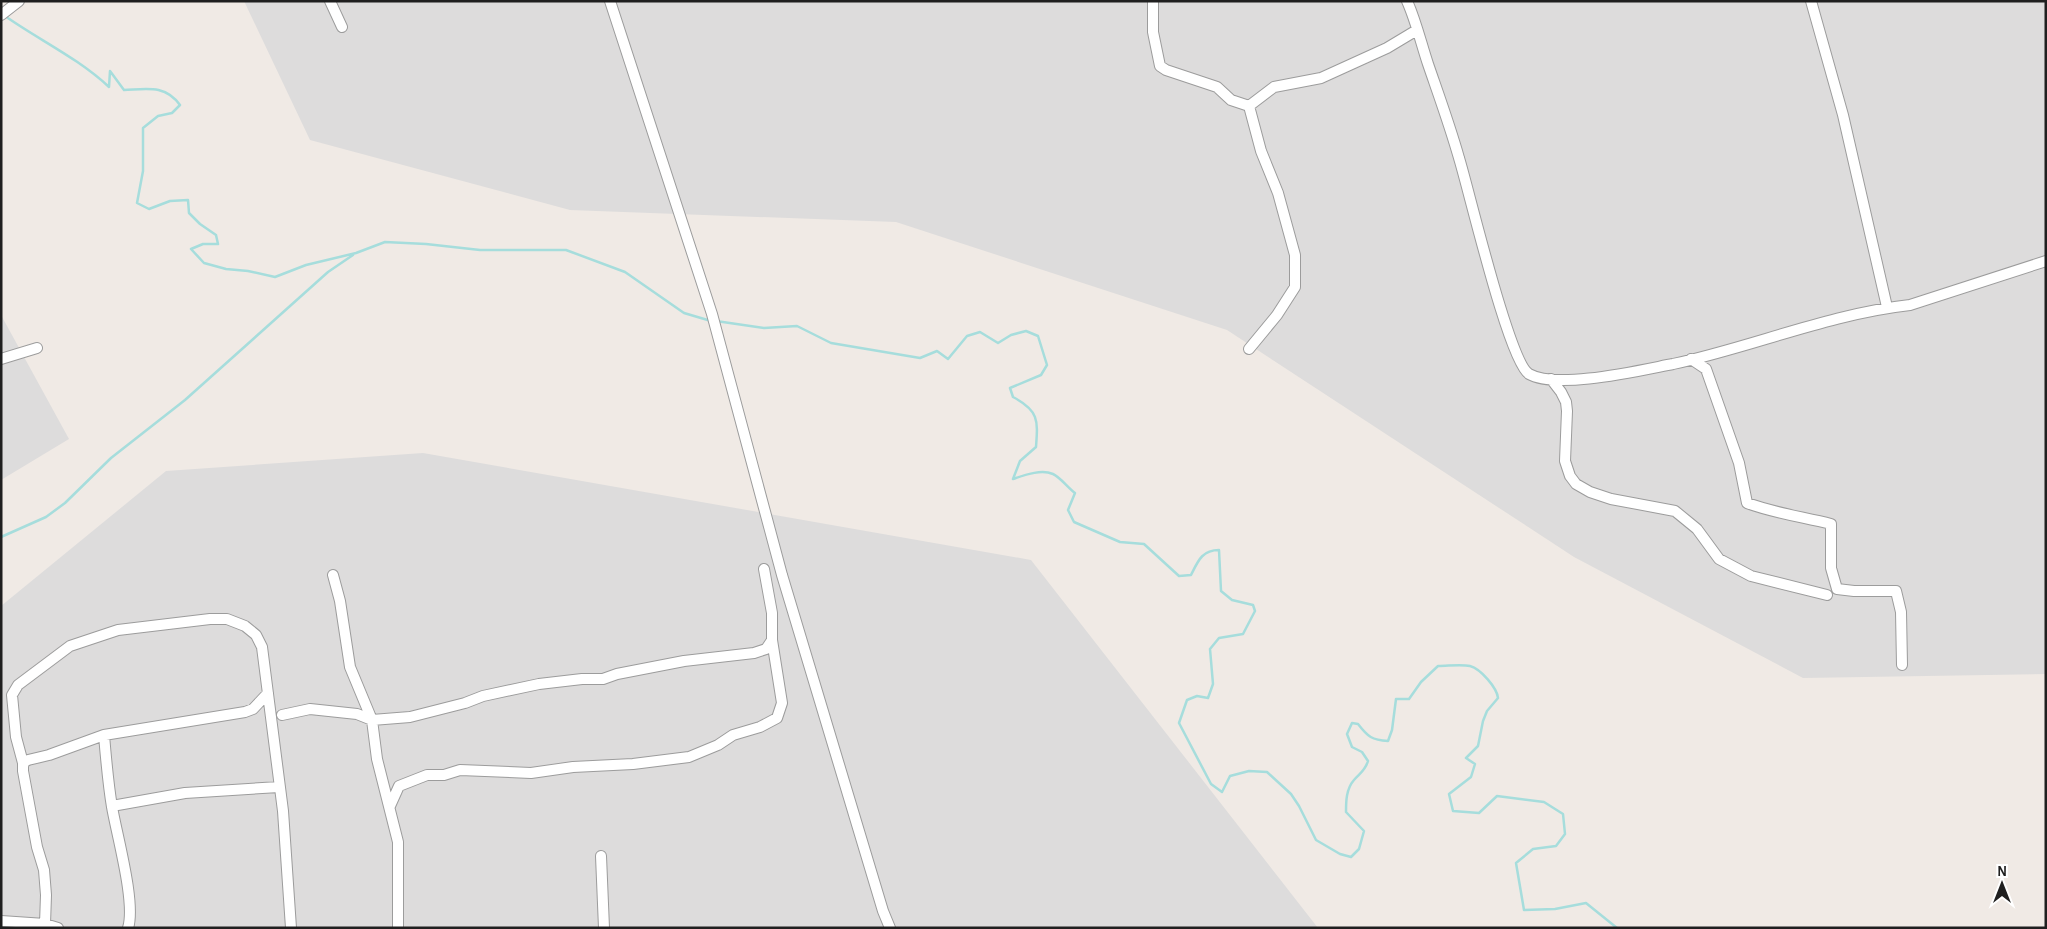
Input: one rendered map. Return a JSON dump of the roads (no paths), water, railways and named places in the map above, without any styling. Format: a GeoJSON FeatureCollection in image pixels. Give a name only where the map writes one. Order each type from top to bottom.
{"type":"FeatureCollection","features":[{"type":"Feature","properties":{"kind":"street"},"geometry":{"type":"LineString","coordinates":[[1,15],[19,1]]}},
{"type":"Feature","properties":{"kind":"street"},"geometry":{"type":"LineString","coordinates":[[330,1],[342,27]]}},
{"type":"Feature","properties":{"kind":"street"},"geometry":{"type":"LineString","coordinates":[[610,1],[712,314],[797,624],[883,911],[890,928]]}},
{"type":"Feature","properties":{"kind":"street"},"geometry":{"type":"LineString","coordinates":[[1153,1],[1153,32],[1160,66],[1217,87],[1231,100],[1249,106]]}},
{"type":"Feature","properties":{"kind":"street"},"geometry":{"type":"LineString","coordinates":[[1407,1],[1459,158],[1484,251],[1511,339],[1521,365],[1529,374],[1551,379],[1574,380],[1607,376],[1691,359],[1823,322],[1887,307],[1910,305],[2046,261]]}},
{"type":"Feature","properties":{"kind":"street"},"geometry":{"type":"LineString","coordinates":[[1811,1],[1843,115],[1887,307]]}},
{"type":"Feature","properties":{"kind":"street"},"geometry":{"type":"LineString","coordinates":[[1249,106],[1274,87],[1321,78],[1386,48],[1417,30]]}},
{"type":"Feature","properties":{"kind":"street"},"geometry":{"type":"LineString","coordinates":[[1249,106],[1261,151],[1278,194],[1295,255],[1296,287],[1277,315],[1249,349]]}},
{"type":"Feature","properties":{"kind":"street"},"geometry":{"type":"LineString","coordinates":[[1,359],[37,348]]}},
{"type":"Feature","properties":{"kind":"street"},"geometry":{"type":"LineString","coordinates":[[1691,359],[1706,369],[1739,463],[1747,503],[1770,511],[1831,524],[1830,568],[1837,589],[1896,591],[1902,612],[1902,665]]}},
{"type":"Feature","properties":{"kind":"street"},"geometry":{"type":"LineString","coordinates":[[1551,379],[1562,392],[1566,402],[1565,461],[1570,476],[1576,484],[1590,492],[1611,499],[1675,511],[1697,529],[1720,558],[1745,573],[1827,596]]}},
{"type":"Feature","properties":{"kind":"street"},"geometry":{"type":"LineString","coordinates":[[390,806],[399,786],[427,775],[444,775],[460,770],[531,772],[633,764],[689,757],[718,745],[733,735],[760,727],[777,718],[782,703],[772,640],[772,614],[764,569]]}},
{"type":"Feature","properties":{"kind":"street"},"geometry":{"type":"LineString","coordinates":[[333,575],[340,601],[350,667],[372,720],[377,759],[398,842],[396,926]]}},
{"type":"Feature","properties":{"kind":"street"},"geometry":{"type":"LineString","coordinates":[[44,924],[46,895],[44,870],[16,737],[12,695],[18,685],[70,646],[118,630],[210,619],[227,619],[245,626],[256,635],[262,647],[279,787],[291,928]]}},
{"type":"Feature","properties":{"kind":"street"},"geometry":{"type":"LineString","coordinates":[[282,715],[310,709],[357,714],[372,720],[410,717],[465,703],[483,696],[539,684],[582,679],[603,679],[617,674],[684,661],[754,653],[766,649],[772,640]]}},
{"type":"Feature","properties":{"kind":"street"},"geometry":{"type":"LineString","coordinates":[[23,763],[104,735],[245,712],[253,709],[268,693]]}},
{"type":"Feature","properties":{"kind":"street"},"geometry":{"type":"LineString","coordinates":[[104,735],[112,806],[129,894],[130,923],[128,928]]}},
{"type":"Feature","properties":{"kind":"street"},"geometry":{"type":"LineString","coordinates":[[112,806],[185,793],[279,787]]}},
{"type":"Feature","properties":{"kind":"street"},"geometry":{"type":"LineString","coordinates":[[601,856],[604,928]]}},
{"type":"Feature","properties":{"kind":"street"},"geometry":{"type":"LineString","coordinates":[[1,921],[44,924],[58,928]]}},
{"type":"Feature","properties":{"kind":"waterway"},"geometry":{"type":"LineString","coordinates":[[5,16],[71,58],[109,87],[110,71],[124,90],[155,89],[168,94],[180,105],[172,113],[158,116],[143,128],[143,171],[137,203],[149,209],[170,201],[188,200],[189,213],[200,224],[216,235],[218,244],[203,244],[191,249],[204,263],[226,269],[248,271],[275,277],[306,265],[356,253],[385,242],[480,250],[566,250],[625,272],[684,313],[711,321]]}},
{"type":"Feature","properties":{"kind":"waterway"},"geometry":{"type":"LineString","coordinates":[[1,537],[46,517],[65,503],[111,458],[185,400],[328,272],[353,255]]}},
{"type":"Feature","properties":{"kind":"waterway"},"geometry":{"type":"LineString","coordinates":[[716,321],[764,328],[797,326],[831,343],[920,358],[937,351],[948,359],[967,336],[980,332],[998,343],[1011,335],[1026,331],[1038,336],[1047,365],[1041,375],[1010,388],[1013,397],[1022,402],[1032,412],[1035,417],[1037,430],[1036,447],[1020,461],[1013,479],[1038,472],[1056,475],[1075,493],[1068,510],[1074,522],[1120,542],[1144,544],[1179,576],[1191,575],[1201,557],[1213,550],[1219,550],[1221,591],[1232,600],[1253,605],[1255,611],[1243,634],[1219,638],[1210,649],[1213,684],[1208,698],[1197,696],[1187,700],[1179,723],[1211,784],[1222,792],[1230,776],[1249,771],[1267,772],[1291,794],[1316,840],[1340,854],[1351,857],[1359,849],[1364,831],[1346,812],[1347,796],[1349,787],[1364,770],[1368,761],[1362,752],[1352,747],[1347,734],[1352,723],[1358,724],[1371,737],[1388,741],[1392,730],[1396,699],[1409,699],[1421,682],[1438,666],[1470,666],[1488,679],[1495,689],[1498,698],[1487,711],[1478,746],[1466,758],[1475,764],[1471,777],[1449,794],[1453,811],[1479,813],[1497,796],[1544,802],[1563,814],[1565,834],[1556,846],[1533,849],[1516,863],[1524,910],[1555,909],[1586,903],[1617,928]]}}]}
